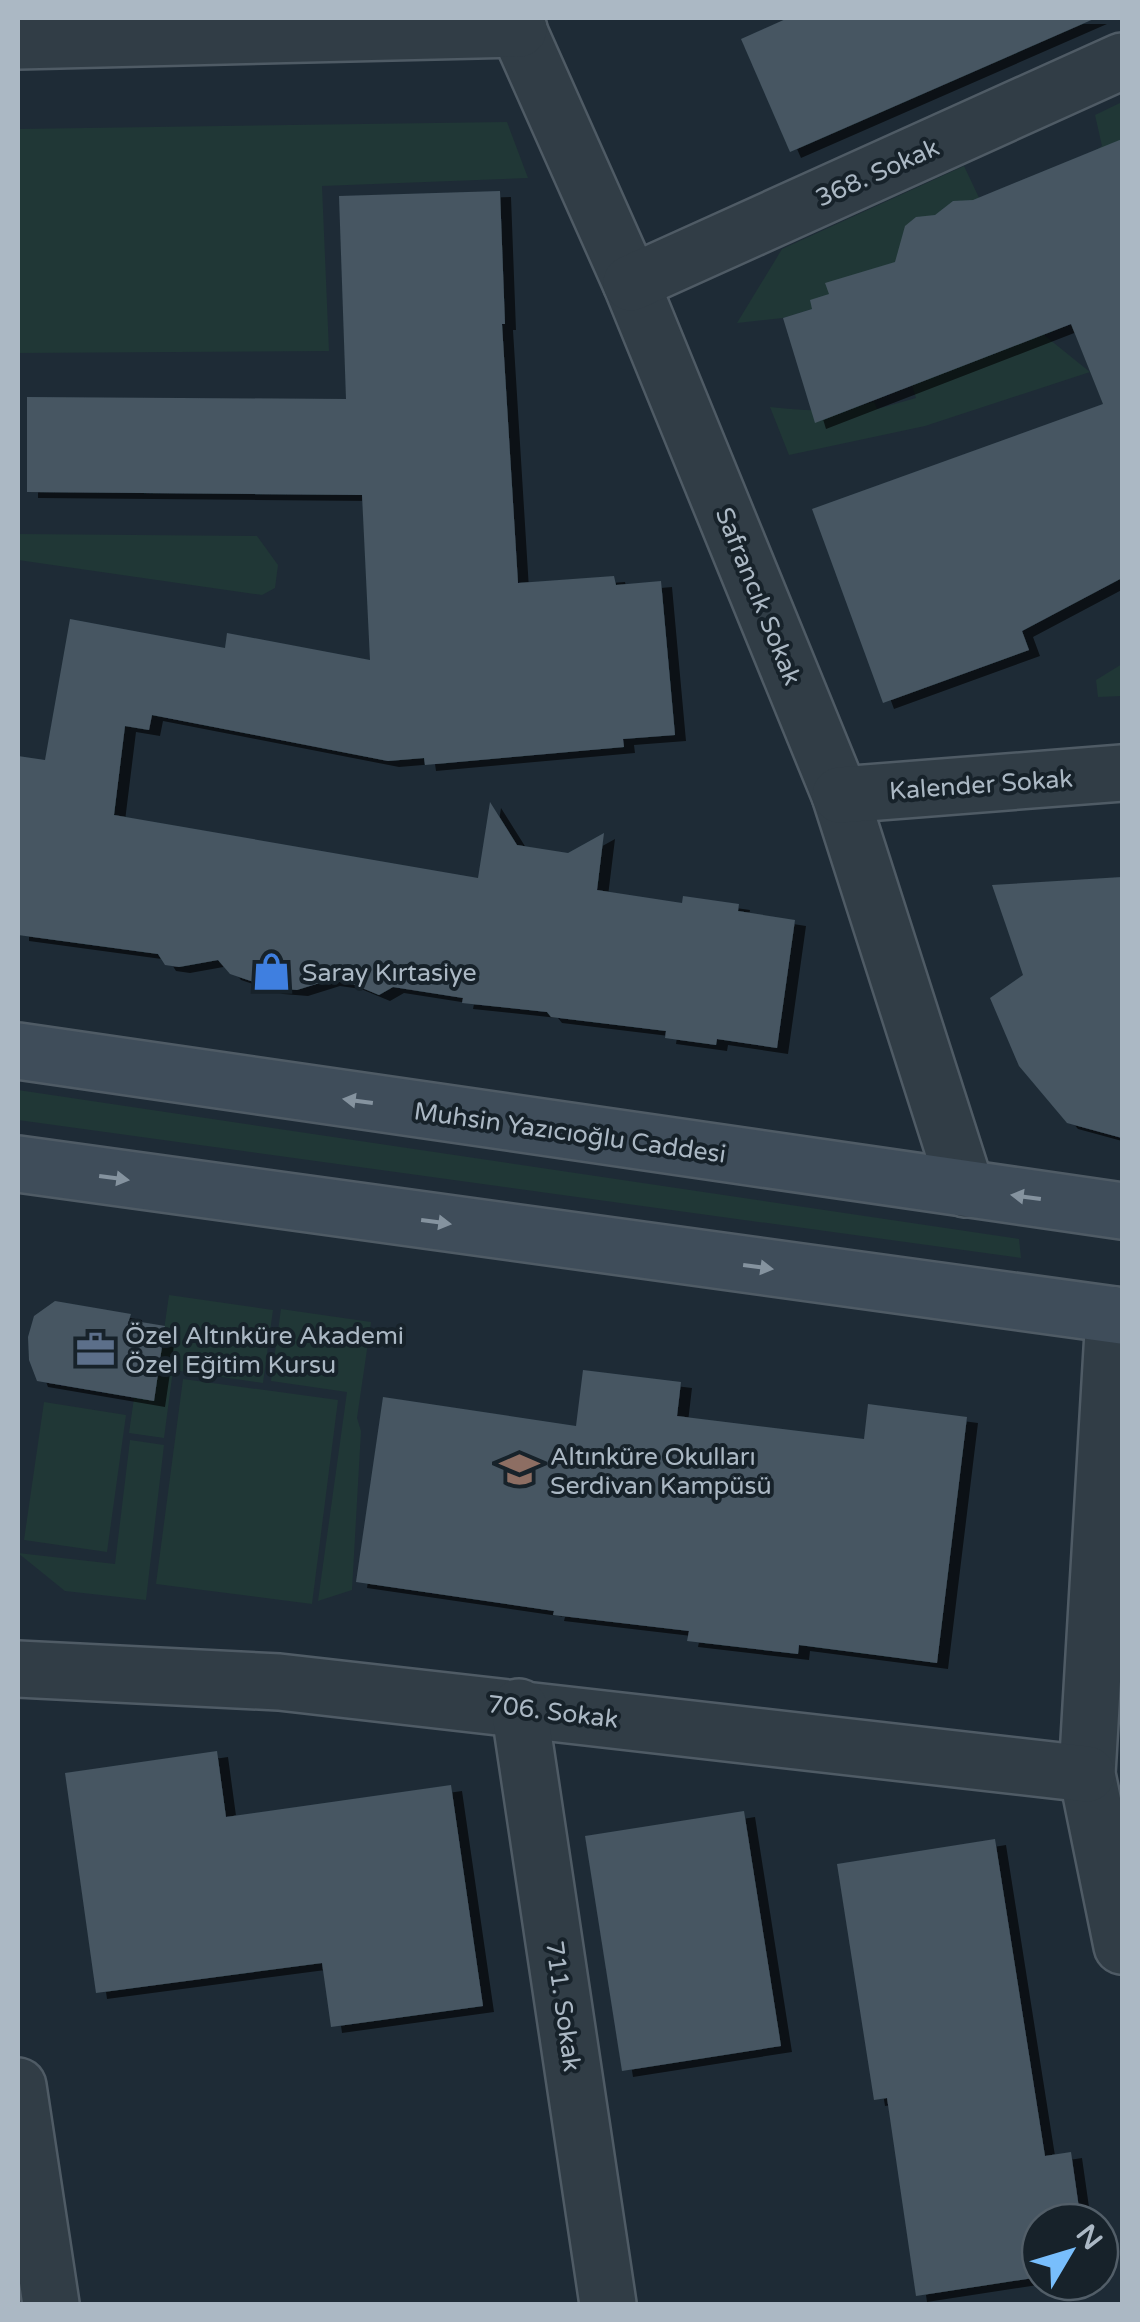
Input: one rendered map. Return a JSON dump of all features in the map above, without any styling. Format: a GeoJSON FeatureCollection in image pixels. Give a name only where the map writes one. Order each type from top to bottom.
{"type":"FeatureCollection","features":[{"type":"Feature","properties":{"kind":"main road","name":"Muhsin Yazıcıoğlu Caddesi"},"geometry":{"type":"LineString","coordinates":[[18,1052],[1122,1211]]}},
{"type":"Feature","properties":{"kind":"main road"},"geometry":{"type":"LineString","coordinates":[[18,1164],[1118,1316]]}},
{"type":"Feature","properties":{"kind":"street"},"geometry":{"type":"LineString","coordinates":[[18,41],[516,23]]}},
{"type":"Feature","properties":{"kind":"street","name":"Safrancık Sokak"},"geometry":{"type":"LineString","coordinates":[[516,23],[631,283],[840,795],[966,1189]]}},
{"type":"Feature","properties":{"kind":"street","name":"368. Sokak"},"geometry":{"type":"LineString","coordinates":[[631,283],[1122,61]]}},
{"type":"Feature","properties":{"kind":"street","name":"Kalender Sokak"},"geometry":{"type":"LineString","coordinates":[[840,795],[1122,774]]}},
{"type":"Feature","properties":{"kind":"street"},"geometry":{"type":"LineString","coordinates":[[1118,1316],[1087,1774],[1122,1946]]}},
{"type":"Feature","properties":{"kind":"street","name":"706. Sokak"},"geometry":{"type":"LineString","coordinates":[[18,1669],[279,1682],[1087,1774]]}},
{"type":"Feature","properties":{"kind":"street","name":"711. Sokak"},"geometry":{"type":"LineString","coordinates":[[519,1707],[608,2304]]}},
{"type":"Feature","properties":{"kind":"street"},"geometry":{"type":"LineString","coordinates":[[18,2086],[51,2304]]}},
{"type":"Feature","properties":{"kind":"green space"},"geometry":{"type":"Polygon","coordinates":[[[1122,102],[1122,226],[1093,152],[1102,146],[1095,115],[1122,102]]]}},
{"type":"Feature","properties":{"kind":"green space"},"geometry":{"type":"Polygon","coordinates":[[[507,122],[528,178],[322,186],[329,351],[18,353],[18,129],[507,122]]]}},
{"type":"Feature","properties":{"kind":"green space"},"geometry":{"type":"Polygon","coordinates":[[[964,166],[1044,335],[1090,372],[925,426],[789,455],[770,407],[822,410],[874,402],[877,409],[916,398],[876,269],[829,294],[812,309],[783,318],[737,323],[782,249],[964,166]]]}},
{"type":"Feature","properties":{"kind":"green space"},"geometry":{"type":"Polygon","coordinates":[[[18,534],[257,536],[278,565],[275,588],[262,595],[18,560],[18,534]]]}},
{"type":"Feature","properties":{"kind":"green space"},"geometry":{"type":"Polygon","coordinates":[[[1122,664],[1122,696],[1098,697],[1096,680],[1122,664]]]}},
{"type":"Feature","properties":{"kind":"green space"},"geometry":{"type":"Polygon","coordinates":[[[18,1090],[1019,1239],[1021,1258],[18,1120],[18,1090]]]}},
{"type":"Feature","properties":{"kind":"green space"},"geometry":{"type":"Polygon","coordinates":[[[169,1295],[273,1310],[263,1383],[173,1370],[164,1438],[129,1433],[134,1398],[154,1400],[169,1295]]]}},
{"type":"Feature","properties":{"kind":"green space"},"geometry":{"type":"Polygon","coordinates":[[[281,1309],[371,1322],[357,1418],[361,1431],[352,1590],[318,1601],[347,1392],[271,1381],[281,1309]]]}},
{"type":"Feature","properties":{"kind":"green space"},"geometry":{"type":"Polygon","coordinates":[[[183,1379],[338,1400],[312,1604],[156,1584],[183,1379]]]}},
{"type":"Feature","properties":{"kind":"green space"},"geometry":{"type":"Polygon","coordinates":[[[44,1402],[126,1415],[107,1552],[24,1540],[44,1402]]]}},
{"type":"Feature","properties":{"kind":"green space"},"geometry":{"type":"Polygon","coordinates":[[[130,1440],[164,1445],[146,1600],[65,1591],[18,1553],[115,1564],[130,1440]]]}},
{"type":"Feature","properties":{"kind":"building"},"geometry":{"type":"Polygon","coordinates":[[[788,18],[1096,18],[790,152],[741,39],[788,18]]]}},
{"type":"Feature","properties":{"kind":"building"},"geometry":{"type":"Polygon","coordinates":[[[1122,139],[1122,578],[1022,631],[1029,650],[883,703],[812,509],[1103,404],[1071,324],[815,423],[783,318],[812,309],[810,300],[829,294],[825,283],[895,262],[905,226],[916,217],[935,215],[953,201],[973,200],[1122,139]]]}},
{"type":"Feature","properties":{"kind":"building"},"geometry":{"type":"Polygon","coordinates":[[[500,191],[502,324],[518,583],[614,576],[616,585],[661,581],[675,735],[623,739],[624,747],[425,765],[424,758],[388,761],[152,715],[149,730],[125,726],[114,815],[478,878],[490,802],[517,845],[568,853],[604,833],[597,890],[682,903],[683,896],[739,904],[738,911],[795,920],[777,1048],[717,1039],[716,1045],[665,1038],[666,1031],[462,1003],[463,998],[393,987],[379,995],[350,983],[329,980],[297,990],[272,988],[230,974],[218,960],[179,967],[165,965],[158,954],[18,935],[18,756],[45,760],[70,619],[225,648],[227,633],[370,660],[362,495],[27,492],[27,397],[346,399],[339,196],[500,191]]]}},
{"type":"Feature","properties":{"kind":"building"},"geometry":{"type":"Polygon","coordinates":[[[1122,877],[1122,1138],[1067,1123],[1019,1066],[990,998],[1023,975],[992,885],[1122,877]]]}},
{"type":"Feature","properties":{"kind":"building","name":"Özel Altınküre Akademi Özel Eğitim Kursu"},"geometry":{"type":"Polygon","coordinates":[[[55,1301],[131,1314],[129,1320],[165,1326],[154,1401],[37,1381],[29,1360],[28,1337],[34,1316],[55,1301]]]}},
{"type":"Feature","properties":{"kind":"building"},"geometry":{"type":"Polygon","coordinates":[[[583,1370],[681,1382],[677,1416],[864,1439],[868,1404],[967,1417],[937,1663],[799,1645],[798,1654],[687,1641],[689,1631],[553,1615],[554,1611],[356,1582],[383,1397],[576,1426],[583,1370]]]}},
{"type":"Feature","properties":{"kind":"building"},"geometry":{"type":"Polygon","coordinates":[[[217,1751],[226,1817],[451,1785],[483,2006],[331,2027],[322,1963],[96,1993],[65,1773],[217,1751]]]}},
{"type":"Feature","properties":{"kind":"building"},"geometry":{"type":"Polygon","coordinates":[[[744,1811],[781,2046],[622,2071],[585,1836],[744,1811]]]}},
{"type":"Feature","properties":{"kind":"building"},"geometry":{"type":"Polygon","coordinates":[[[995,1839],[1045,2156],[1071,2152],[1078,2202],[1020,2202],[1020,2280],[916,2296],[887,2098],[874,2100],[837,1864],[995,1839]]]}},
{"type":"Feature","properties":{"kind":"place","name":"Saray Kırtasiye"},"geometry":{"type":"Point","coordinates":[272,972]}},
{"type":"Feature","properties":{"kind":"place","name":"Özel Altınküre Akademi Özel Eğitim Kursu"},"geometry":{"type":"Point","coordinates":[95,1349]}},
{"type":"Feature","properties":{"kind":"place","name":"Altınküre Okulları Serdivan Kampüsü"},"geometry":{"type":"Point","coordinates":[520,1470]}}]}
